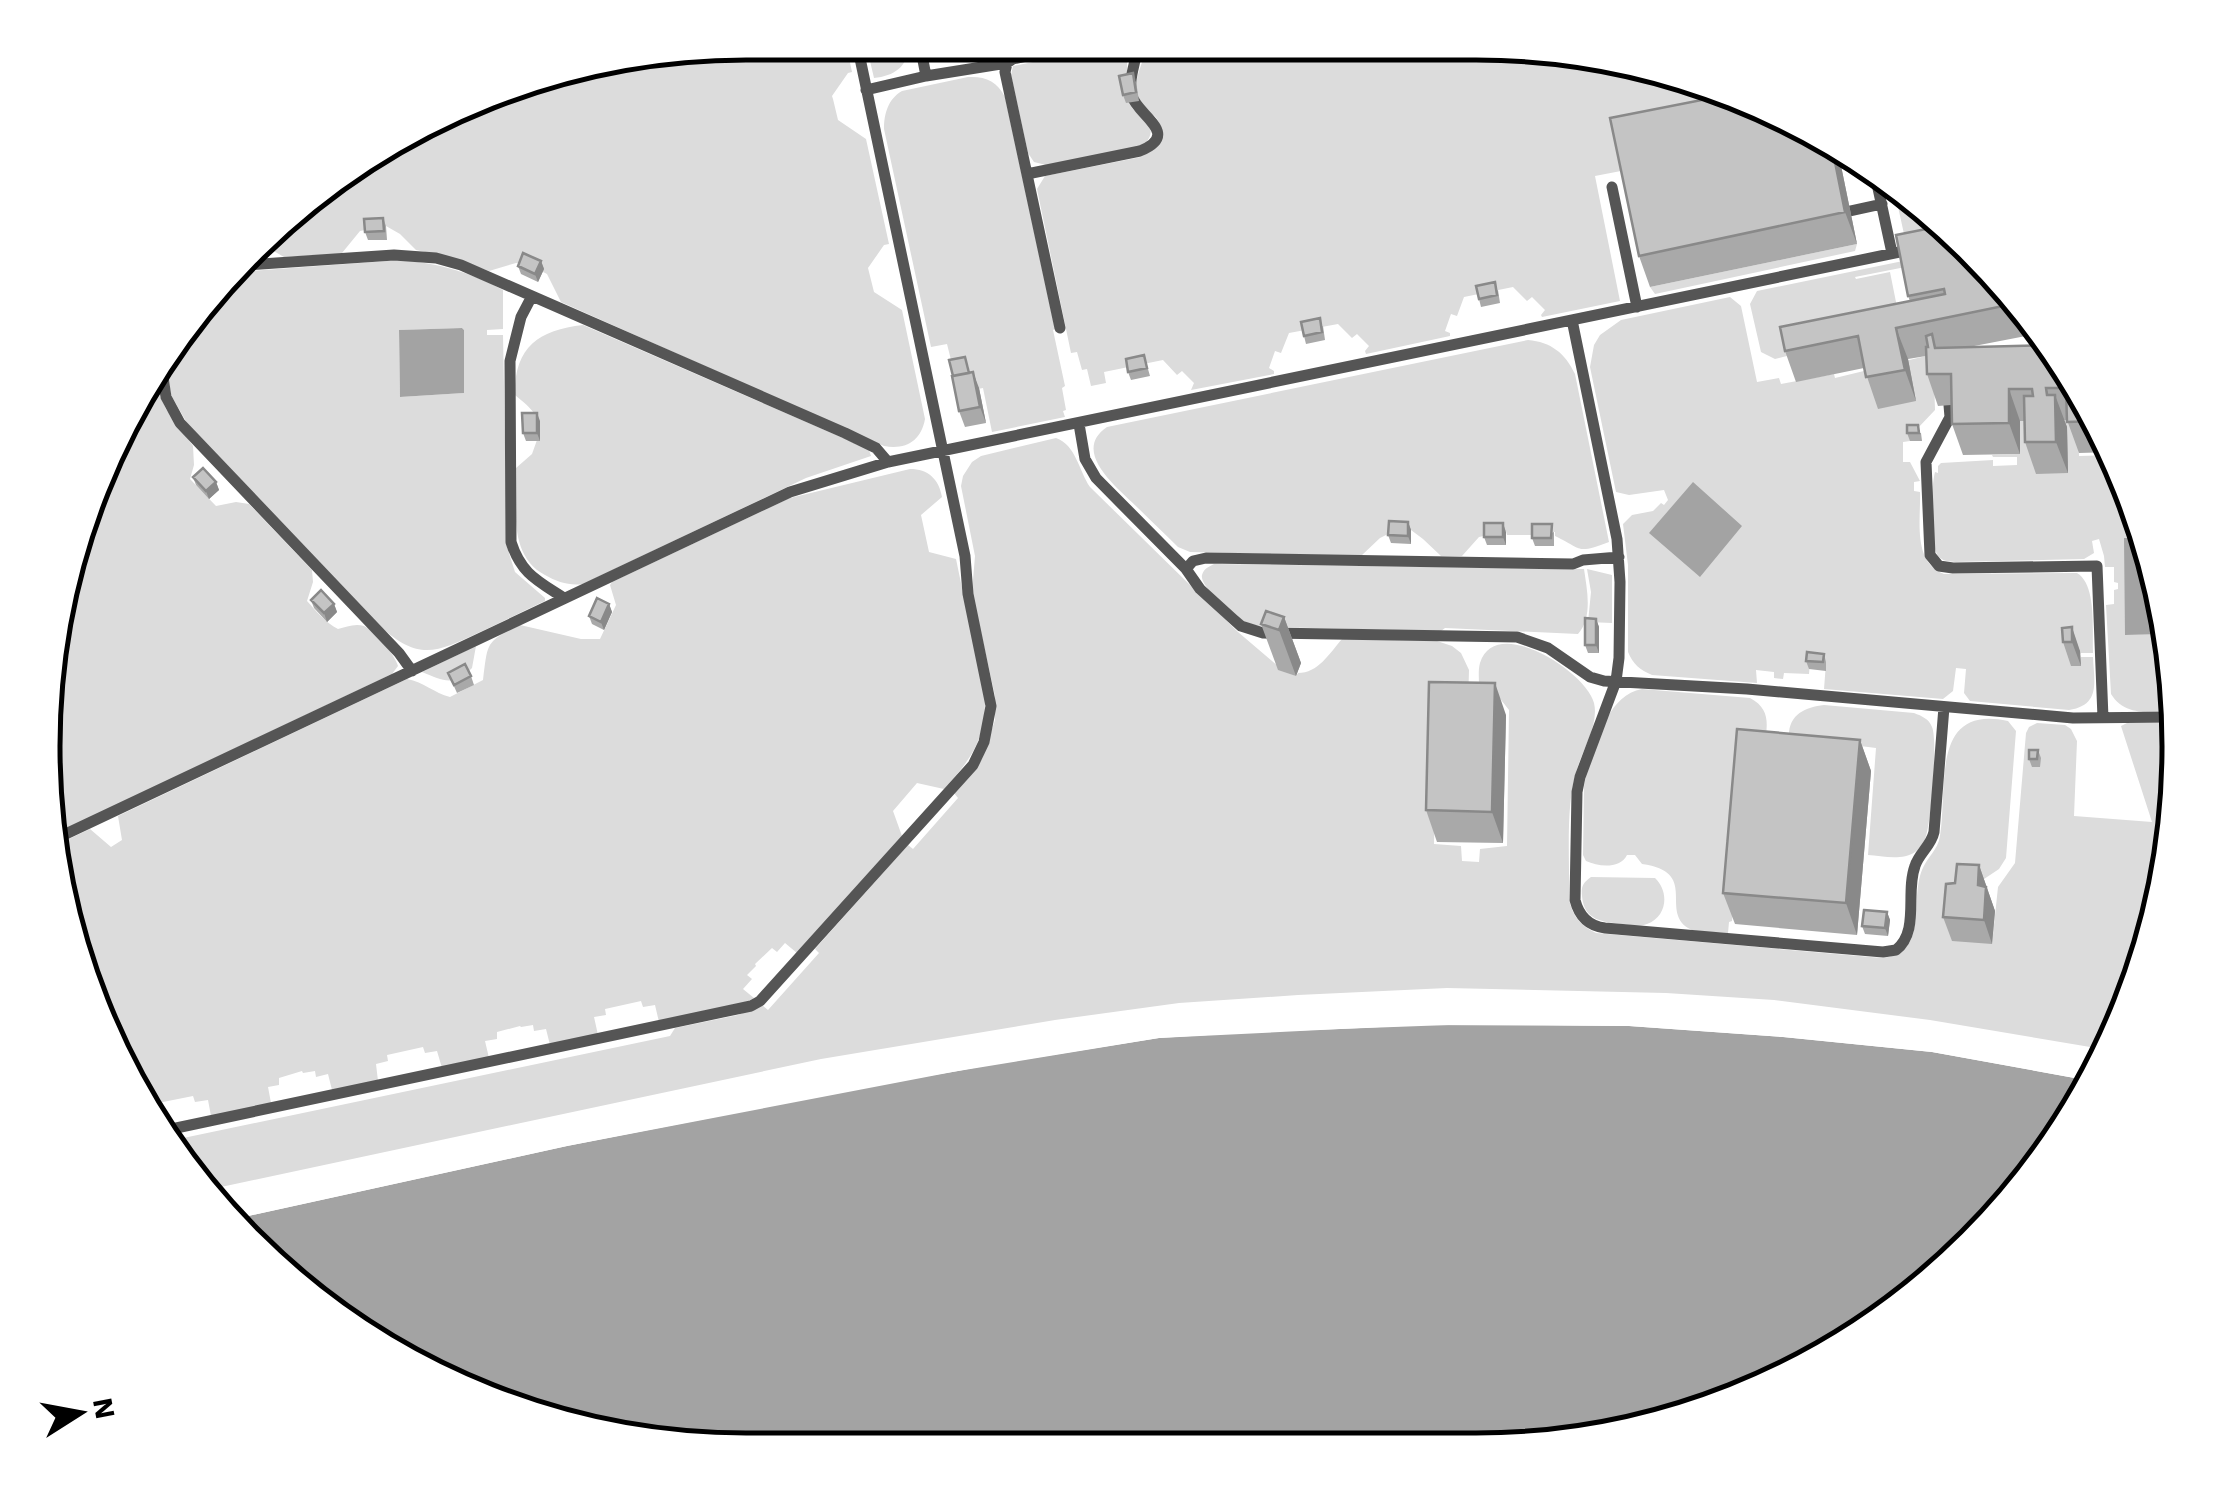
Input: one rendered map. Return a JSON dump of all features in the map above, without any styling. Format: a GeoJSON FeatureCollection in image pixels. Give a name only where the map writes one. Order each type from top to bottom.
{"type":"FeatureCollection","features":[{"type":"Feature","properties":{"kind":"lane"},"geometry":{"type":"LineString","coordinates":[[176,1128],[752,1006],[973,765],[990,719],[990,692],[860,60]]}},
{"type":"Feature","properties":{"kind":"lane"},"geometry":{"type":"LineString","coordinates":[[923,60],[926,76]]}},
{"type":"Feature","properties":{"kind":"lane"},"geometry":{"type":"LineString","coordinates":[[866,90],[1012,60]]}},
{"type":"Feature","properties":{"kind":"lane"},"geometry":{"type":"LineString","coordinates":[[1027,174],[1145,150],[1152,144],[1156,126],[1135,104],[1130,83],[1135,60]]}},
{"type":"Feature","properties":{"kind":"lane"},"geometry":{"type":"LineString","coordinates":[[1007,63],[1005,72],[1060,328]]}},
{"type":"Feature","properties":{"kind":"lane"},"geometry":{"type":"LineString","coordinates":[[1612,187],[1637,306]]}},
{"type":"Feature","properties":{"kind":"lane"},"geometry":{"type":"LineString","coordinates":[[1879,192],[1892,253]]}},
{"type":"Feature","properties":{"kind":"lane"},"geometry":{"type":"LineString","coordinates":[[1850,211],[1882,204]]}},
{"type":"Feature","properties":{"kind":"lane"},"geometry":{"type":"LineString","coordinates":[[1621,229],[1638,226]]}},
{"type":"Feature","properties":{"kind":"lane"},"geometry":{"type":"LineString","coordinates":[[66,834],[790,492],[888,462],[1926,246]]}},
{"type":"Feature","properties":{"kind":"lane"},"geometry":{"type":"LineString","coordinates":[[258,264],[394,254],[460,265],[845,433],[876,448],[888,462]]}},
{"type":"Feature","properties":{"kind":"lane"},"geometry":{"type":"LineString","coordinates":[[532,296],[510,360],[512,542],[528,574],[564,598]]}},
{"type":"Feature","properties":{"kind":"lane"},"geometry":{"type":"LineString","coordinates":[[1572,320],[1619,557],[1620,658],[1616,681],[1577,792],[1575,900],[1586,920],[1605,928],[1882,952],[1896,950],[1908,936],[1914,867],[1933,838],[1944,707]]}},
{"type":"Feature","properties":{"kind":"lane"},"geometry":{"type":"LineString","coordinates":[[164,384],[166,397],[180,423],[412,670]]}},
{"type":"Feature","properties":{"kind":"lane"},"geometry":{"type":"LineString","coordinates":[[1949,406],[1950,417],[1926,462],[1930,556],[1940,566],[1953,568],[2097,566],[2103,718]]}},
{"type":"Feature","properties":{"kind":"lane"},"geometry":{"type":"LineString","coordinates":[[1080,424],[1085,459],[1096,478],[1186,569],[1200,589],[1233,620],[1252,630],[1517,638],[1548,648],[1590,678],[1604,681],[2073,718],[2161,717]]}},
{"type":"Feature","properties":{"kind":"lane"},"geometry":{"type":"LineString","coordinates":[[1186,569],[1206,558],[1572,564],[1619,557]]}},
{"type":"Feature","properties":{"kind":"shaded area"},"geometry":{"type":"Polygon","coordinates":[[[849,60],[852,72],[832,96],[838,120],[866,139],[889,244],[884,245],[868,268],[874,292],[902,310],[925,419],[920,433],[906,445],[884,446],[561,302],[547,274],[526,263],[489,271],[416,250],[386,226],[360,231],[342,253],[284,257],[272,250],[365,176],[443,131],[526,96],[569,83],[657,66],[702,61],[849,60]]]}},
{"type":"Feature","properties":{"kind":"shaded area"},"geometry":{"type":"Polygon","coordinates":[[[870,60],[905,60],[899,69],[874,78],[870,60]]]}},
{"type":"Feature","properties":{"kind":"shaded area"},"geometry":{"type":"Polygon","coordinates":[[[1042,60],[1127,60],[1128,101],[1150,127],[1149,139],[1143,146],[1046,165],[1034,162],[1028,153],[1011,75],[1013,66],[1042,60]]]}},
{"type":"Feature","properties":{"kind":"shaded area"},"geometry":{"type":"Polygon","coordinates":[[[1142,60],[1520,61],[1653,83],[1764,124],[1626,170],[1595,176],[1620,301],[1542,317],[1545,310],[1532,297],[1527,301],[1513,287],[1464,297],[1457,316],[1451,314],[1445,331],[1450,336],[1366,354],[1369,346],[1357,334],[1352,338],[1338,324],[1289,333],[1281,353],[1275,351],[1269,368],[1274,374],[1191,390],[1194,383],[1182,371],[1177,375],[1163,360],[1104,372],[1106,383],[1091,386],[1077,352],[1071,353],[1037,189],[1045,176],[1141,157],[1158,146],[1159,124],[1141,105],[1137,79],[1142,60]]]}},
{"type":"Feature","properties":{"kind":"shaded area"},"geometry":{"type":"Polygon","coordinates":[[[968,77],[990,81],[1005,97],[1065,386],[1065,417],[992,432],[983,388],[957,393],[972,381],[968,365],[953,368],[947,344],[931,347],[884,129],[888,107],[902,91],[968,77]]]}},
{"type":"Feature","properties":{"kind":"shaded area"},"geometry":{"type":"Polygon","coordinates":[[[1898,206],[1931,233],[1904,234],[1898,206]]]}},
{"type":"Feature","properties":{"kind":"shaded area"},"geometry":{"type":"Polygon","coordinates":[[[1857,244],[1855,251],[1655,294],[1650,287],[1857,244]]]}},
{"type":"Feature","properties":{"kind":"shaded area"},"geometry":{"type":"Polygon","coordinates":[[[1951,251],[1957,257],[1855,277],[1890,272],[1901,327],[1775,359],[1761,352],[1750,304],[1757,291],[1951,251]]]}},
{"type":"Feature","properties":{"kind":"shaded area"},"geometry":{"type":"Polygon","coordinates":[[[401,260],[454,269],[503,290],[503,329],[487,330],[487,335],[503,335],[507,547],[515,572],[545,601],[440,648],[428,650],[406,645],[380,626],[187,423],[171,395],[168,377],[176,365],[252,271],[401,260]],[[462,328],[399,330],[400,397],[464,393],[462,328]]]}},
{"type":"Feature","properties":{"kind":"shaded area"},"geometry":{"type":"Polygon","coordinates":[[[1730,297],[1741,306],[1757,382],[1779,378],[1781,384],[1834,374],[1835,378],[1930,355],[1935,410],[1910,431],[1910,441],[1903,442],[1903,462],[1910,462],[1920,481],[1914,482],[1914,491],[1920,492],[1920,539],[1927,560],[1944,574],[2077,573],[2088,587],[2093,621],[2093,653],[2081,653],[2071,665],[2081,665],[2081,657],[2093,657],[2093,691],[2086,703],[2069,710],[1970,701],[1964,693],[1966,669],[1956,668],[1953,691],[1943,699],[1824,689],[1826,663],[1810,661],[1809,674],[1784,673],[1783,679],[1774,678],[1774,672],[1756,670],[1757,683],[1652,675],[1640,669],[1628,652],[1628,565],[1623,524],[1632,515],[1653,511],[1668,500],[1664,490],[1629,495],[1616,492],[1590,367],[1594,345],[1600,335],[1621,320],[1730,297]]]}},
{"type":"Feature","properties":{"kind":"shaded area"},"geometry":{"type":"Polygon","coordinates":[[[583,325],[843,438],[869,450],[871,456],[806,478],[583,584],[554,580],[533,566],[519,542],[516,468],[532,454],[540,439],[534,414],[515,395],[516,379],[524,354],[532,344],[553,331],[583,325]]]}},
{"type":"Feature","properties":{"kind":"shaded area"},"geometry":{"type":"Polygon","coordinates":[[[462,328],[464,393],[400,397],[399,330],[462,328]]]}},
{"type":"Feature","properties":{"kind":"shaded area"},"geometry":{"type":"Polygon","coordinates":[[[1528,340],[1556,350],[1575,374],[1609,542],[1580,549],[1555,536],[1555,532],[1507,535],[1506,531],[1479,537],[1462,556],[1441,556],[1411,530],[1380,538],[1361,556],[1190,552],[1178,547],[1120,491],[1096,459],[1097,437],[1107,427],[1528,340]]]}},
{"type":"Feature","properties":{"kind":"shaded area"},"geometry":{"type":"Polygon","coordinates":[[[159,392],[193,446],[190,479],[216,506],[249,504],[312,570],[307,601],[338,629],[364,626],[379,638],[398,666],[392,674],[65,829],[61,702],[73,613],[96,526],[112,484],[159,392]]]}},
{"type":"Feature","properties":{"kind":"shaded area"},"geometry":{"type":"Polygon","coordinates":[[[2078,419],[2079,456],[2097,455],[2130,538],[2125,538],[2126,635],[2152,634],[2161,712],[2132,710],[2111,694],[2106,605],[2114,604],[2118,583],[2114,582],[2114,567],[2105,567],[2099,539],[2092,541],[2094,553],[2084,559],[1955,562],[1943,560],[1936,551],[1932,529],[1938,466],[1993,460],[1993,466],[2017,465],[2017,457],[1992,455],[2020,454],[2020,421],[2078,419]]]}},
{"type":"Feature","properties":{"kind":"shaded area"},"geometry":{"type":"Polygon","coordinates":[[[1056,438],[1063,441],[1073,452],[1090,487],[1238,632],[1279,667],[1296,676],[1323,662],[1342,639],[1437,641],[1461,653],[1469,670],[1468,704],[1437,713],[1434,844],[1461,846],[1462,861],[1479,862],[1480,849],[1507,846],[1509,710],[1498,696],[1479,686],[1480,663],[1489,649],[1503,644],[1521,646],[1559,664],[1588,690],[1594,703],[1592,728],[1573,783],[1569,899],[1578,920],[1596,933],[1882,958],[1897,954],[1907,947],[1912,936],[1922,870],[1939,841],[1944,774],[1954,737],[1966,725],[1983,719],[2008,721],[2016,731],[2006,858],[1999,869],[1981,881],[1992,944],[1998,887],[2015,863],[2029,727],[2037,723],[2071,729],[2077,741],[2074,816],[2152,822],[2121,726],[2161,723],[2161,791],[2149,880],[2126,967],[2092,1047],[1930,1020],[1774,1000],[1666,993],[1447,988],[1179,1003],[821,1059],[220,1187],[183,1138],[670,1036],[675,1028],[738,1015],[762,1005],[768,1010],[819,953],[815,949],[908,845],[913,849],[958,798],[954,793],[982,759],[995,720],[995,696],[972,592],[975,556],[961,486],[972,462],[981,456],[1056,438]]]}},
{"type":"Feature","properties":{"kind":"shaded area"},"geometry":{"type":"Polygon","coordinates":[[[910,469],[927,473],[935,480],[942,497],[921,515],[929,552],[956,559],[985,699],[984,714],[979,738],[969,758],[944,789],[917,783],[893,811],[902,836],[797,953],[785,943],[777,952],[772,948],[755,964],[747,975],[752,979],[743,989],[754,998],[659,1022],[655,1005],[643,1007],[641,1001],[605,1009],[606,1015],[594,1017],[598,1035],[550,1045],[546,1029],[534,1031],[533,1025],[520,1026],[497,1032],[497,1039],[485,1041],[489,1058],[442,1068],[437,1051],[425,1053],[423,1047],[387,1055],[388,1061],[376,1064],[378,1081],[332,1090],[328,1074],[316,1077],[315,1071],[302,1071],[279,1078],[279,1085],[268,1087],[271,1103],[211,1116],[208,1100],[195,1102],[193,1096],[160,1103],[131,1050],[96,967],[67,840],[90,829],[111,847],[122,840],[118,816],[407,679],[450,697],[483,680],[490,645],[520,625],[581,639],[600,639],[616,605],[612,582],[790,498],[910,469]]]}},
{"type":"Feature","properties":{"kind":"shaded area"},"geometry":{"type":"Polygon","coordinates":[[[1693,482],[1742,526],[1700,577],[1649,533],[1693,482]]]}},
{"type":"Feature","properties":{"kind":"shaded area"},"geometry":{"type":"Polygon","coordinates":[[[2124,538],[2130,538],[2152,634],[2125,635],[2124,538]]]}},
{"type":"Feature","properties":{"kind":"shaded area"},"geometry":{"type":"Polygon","coordinates":[[[1214,564],[1584,569],[1586,620],[1578,634],[1261,626],[1234,614],[1206,586],[1202,575],[1214,564]]]}},
{"type":"Feature","properties":{"kind":"shaded area"},"geometry":{"type":"Polygon","coordinates":[[[1587,569],[1612,575],[1612,623],[1588,622],[1591,592],[1587,569]]]}},
{"type":"Feature","properties":{"kind":"shaded area"},"geometry":{"type":"Polygon","coordinates":[[[476,646],[472,668],[459,678],[442,680],[422,672],[476,646]]]}},
{"type":"Feature","properties":{"kind":"shaded area"},"geometry":{"type":"Polygon","coordinates":[[[1642,689],[1750,698],[1765,714],[1766,735],[1732,841],[1726,841],[1726,850],[1738,852],[1728,933],[1688,928],[1677,912],[1674,883],[1669,875],[1642,864],[1635,855],[1627,855],[1609,866],[1586,861],[1583,855],[1584,786],[1599,736],[1619,701],[1642,689]]]}},
{"type":"Feature","properties":{"kind":"shaded area"},"geometry":{"type":"Polygon","coordinates":[[[1824,705],[1914,713],[1931,724],[1934,748],[1929,818],[1925,839],[1910,855],[1868,855],[1876,748],[1789,737],[1791,723],[1799,714],[1824,705]]]}},
{"type":"Feature","properties":{"kind":"shaded area"},"geometry":{"type":"Polygon","coordinates":[[[1591,877],[1655,878],[1664,896],[1659,915],[1641,925],[1596,919],[1586,911],[1582,896],[1583,885],[1591,877]]]}},
{"type":"Feature","properties":{"kind":"shaded area"},"geometry":{"type":"Polygon","coordinates":[[[1476,1024],[1629,1026],[1932,1052],[2076,1078],[2046,1128],[1992,1199],[1928,1263],[1857,1317],[1779,1362],[1696,1397],[1609,1420],[1520,1432],[746,1433],[702,1432],[613,1420],[526,1397],[403,1341],[329,1291],[246,1216],[567,1146],[989,1065],[1159,1038],[1476,1024]]]}},
{"type":"Feature","properties":{"kind":"pier"},"geometry":{"type":"Polygon","coordinates":[[[1476,1019],[1629,1021],[1933,1047],[2078,1074],[2076,1078],[1932,1052],[1629,1026],[1421,1025],[1159,1038],[897,1081],[567,1146],[246,1216],[243,1213],[566,1141],[896,1077],[1159,1033],[1476,1019]]]}},
{"type":"Feature","properties":{"kind":"building"},"geometry":{"type":"Polygon","coordinates":[[[1133,73],[1136,92],[1123,95],[1119,76],[1133,73]]]}},
{"type":"Feature","properties":{"kind":"building"},"geometry":{"type":"Polygon","coordinates":[[[1705,99],[1738,112],[1835,162],[1845,212],[1639,256],[1610,118],[1705,99]]]}},
{"type":"Feature","properties":{"kind":"building"},"geometry":{"type":"Polygon","coordinates":[[[383,218],[384,231],[365,232],[364,219],[383,218]]]}},
{"type":"Feature","properties":{"kind":"building"},"geometry":{"type":"Polygon","coordinates":[[[1927,229],[2002,306],[1896,328],[1905,370],[1866,377],[1858,336],[1785,351],[1780,327],[1945,294],[1944,289],[1908,296],[1896,235],[1927,229]]]}},
{"type":"Feature","properties":{"kind":"building"},"geometry":{"type":"Polygon","coordinates":[[[523,253],[541,261],[535,274],[518,266],[523,253]]]}},
{"type":"Feature","properties":{"kind":"building"},"geometry":{"type":"Polygon","coordinates":[[[1495,282],[1497,295],[1479,299],[1476,286],[1495,282]]]}},
{"type":"Feature","properties":{"kind":"building"},"geometry":{"type":"Polygon","coordinates":[[[1320,318],[1322,332],[1304,336],[1301,322],[1320,318]]]}},
{"type":"Feature","properties":{"kind":"building"},"geometry":{"type":"Polygon","coordinates":[[[1932,334],[1935,348],[2032,346],[2061,388],[2046,388],[2047,395],[2055,395],[2056,442],[2025,442],[2024,396],[2033,396],[2032,389],[2009,389],[2009,423],[1952,424],[1951,374],[1927,374],[1926,336],[1932,334]]]}},
{"type":"Feature","properties":{"kind":"building"},"geometry":{"type":"Polygon","coordinates":[[[1144,355],[1147,368],[1128,372],[1126,359],[1144,355]]]}},
{"type":"Feature","properties":{"kind":"building"},"geometry":{"type":"Polygon","coordinates":[[[965,357],[969,373],[953,376],[949,360],[965,357]]]}},
{"type":"Feature","properties":{"kind":"building"},"geometry":{"type":"Polygon","coordinates":[[[973,372],[980,407],[959,411],[952,376],[973,372]]]}},
{"type":"Feature","properties":{"kind":"building"},"geometry":{"type":"Polygon","coordinates":[[[2066,397],[2080,422],[2067,422],[2066,397]]]}},
{"type":"Feature","properties":{"kind":"building"},"geometry":{"type":"Polygon","coordinates":[[[522,413],[537,413],[537,433],[523,433],[522,413]]]}},
{"type":"Feature","properties":{"kind":"building"},"geometry":{"type":"Polygon","coordinates":[[[1907,425],[1918,425],[1919,433],[1907,433],[1907,425]]]}},
{"type":"Feature","properties":{"kind":"building"},"geometry":{"type":"Polygon","coordinates":[[[203,468],[216,482],[206,491],[193,477],[203,468]]]}},
{"type":"Feature","properties":{"kind":"building"},"geometry":{"type":"Polygon","coordinates":[[[1389,521],[1408,522],[1408,536],[1388,535],[1389,521]]]}},
{"type":"Feature","properties":{"kind":"building"},"geometry":{"type":"Polygon","coordinates":[[[1484,523],[1503,523],[1503,537],[1484,537],[1484,523]]]}},
{"type":"Feature","properties":{"kind":"building"},"geometry":{"type":"Polygon","coordinates":[[[1532,524],[1552,524],[1551,538],[1532,538],[1532,524]]]}},
{"type":"Feature","properties":{"kind":"building"},"geometry":{"type":"Polygon","coordinates":[[[321,590],[334,604],[324,613],[311,600],[321,590]]]}},
{"type":"Feature","properties":{"kind":"building"},"geometry":{"type":"Polygon","coordinates":[[[597,598],[609,604],[601,622],[589,616],[597,598]]]}},
{"type":"Feature","properties":{"kind":"building"},"geometry":{"type":"Polygon","coordinates":[[[1266,611],[1284,617],[1279,630],[1261,624],[1266,611]]]}},
{"type":"Feature","properties":{"kind":"building"},"geometry":{"type":"Polygon","coordinates":[[[1585,618],[1596,619],[1596,645],[1585,645],[1585,618]]]}},
{"type":"Feature","properties":{"kind":"building"},"geometry":{"type":"Polygon","coordinates":[[[2072,627],[2072,642],[2063,642],[2062,628],[2072,627]]]}},
{"type":"Feature","properties":{"kind":"building"},"geometry":{"type":"Polygon","coordinates":[[[1807,652],[1824,654],[1823,662],[1806,661],[1807,652]]]}},
{"type":"Feature","properties":{"kind":"building"},"geometry":{"type":"Polygon","coordinates":[[[465,664],[471,676],[454,685],[448,673],[465,664]]]}},
{"type":"Feature","properties":{"kind":"building"},"geometry":{"type":"Polygon","coordinates":[[[1429,682],[1495,683],[1492,812],[1426,810],[1429,682]]]}},
{"type":"Feature","properties":{"kind":"building"},"geometry":{"type":"Polygon","coordinates":[[[1737,729],[1860,740],[1846,903],[1723,893],[1737,729]]]}},
{"type":"Feature","properties":{"kind":"building"},"geometry":{"type":"Polygon","coordinates":[[[2029,750],[2038,750],[2037,759],[2029,759],[2029,750]]]}},
{"type":"Feature","properties":{"kind":"building"},"geometry":{"type":"Polygon","coordinates":[[[1957,864],[1979,865],[1978,885],[1986,887],[1984,920],[1943,917],[1946,884],[1955,883],[1957,864]]]}},
{"type":"Feature","properties":{"kind":"building"},"geometry":{"type":"Polygon","coordinates":[[[1864,910],[1887,912],[1885,928],[1862,926],[1864,910]]]}}]}
